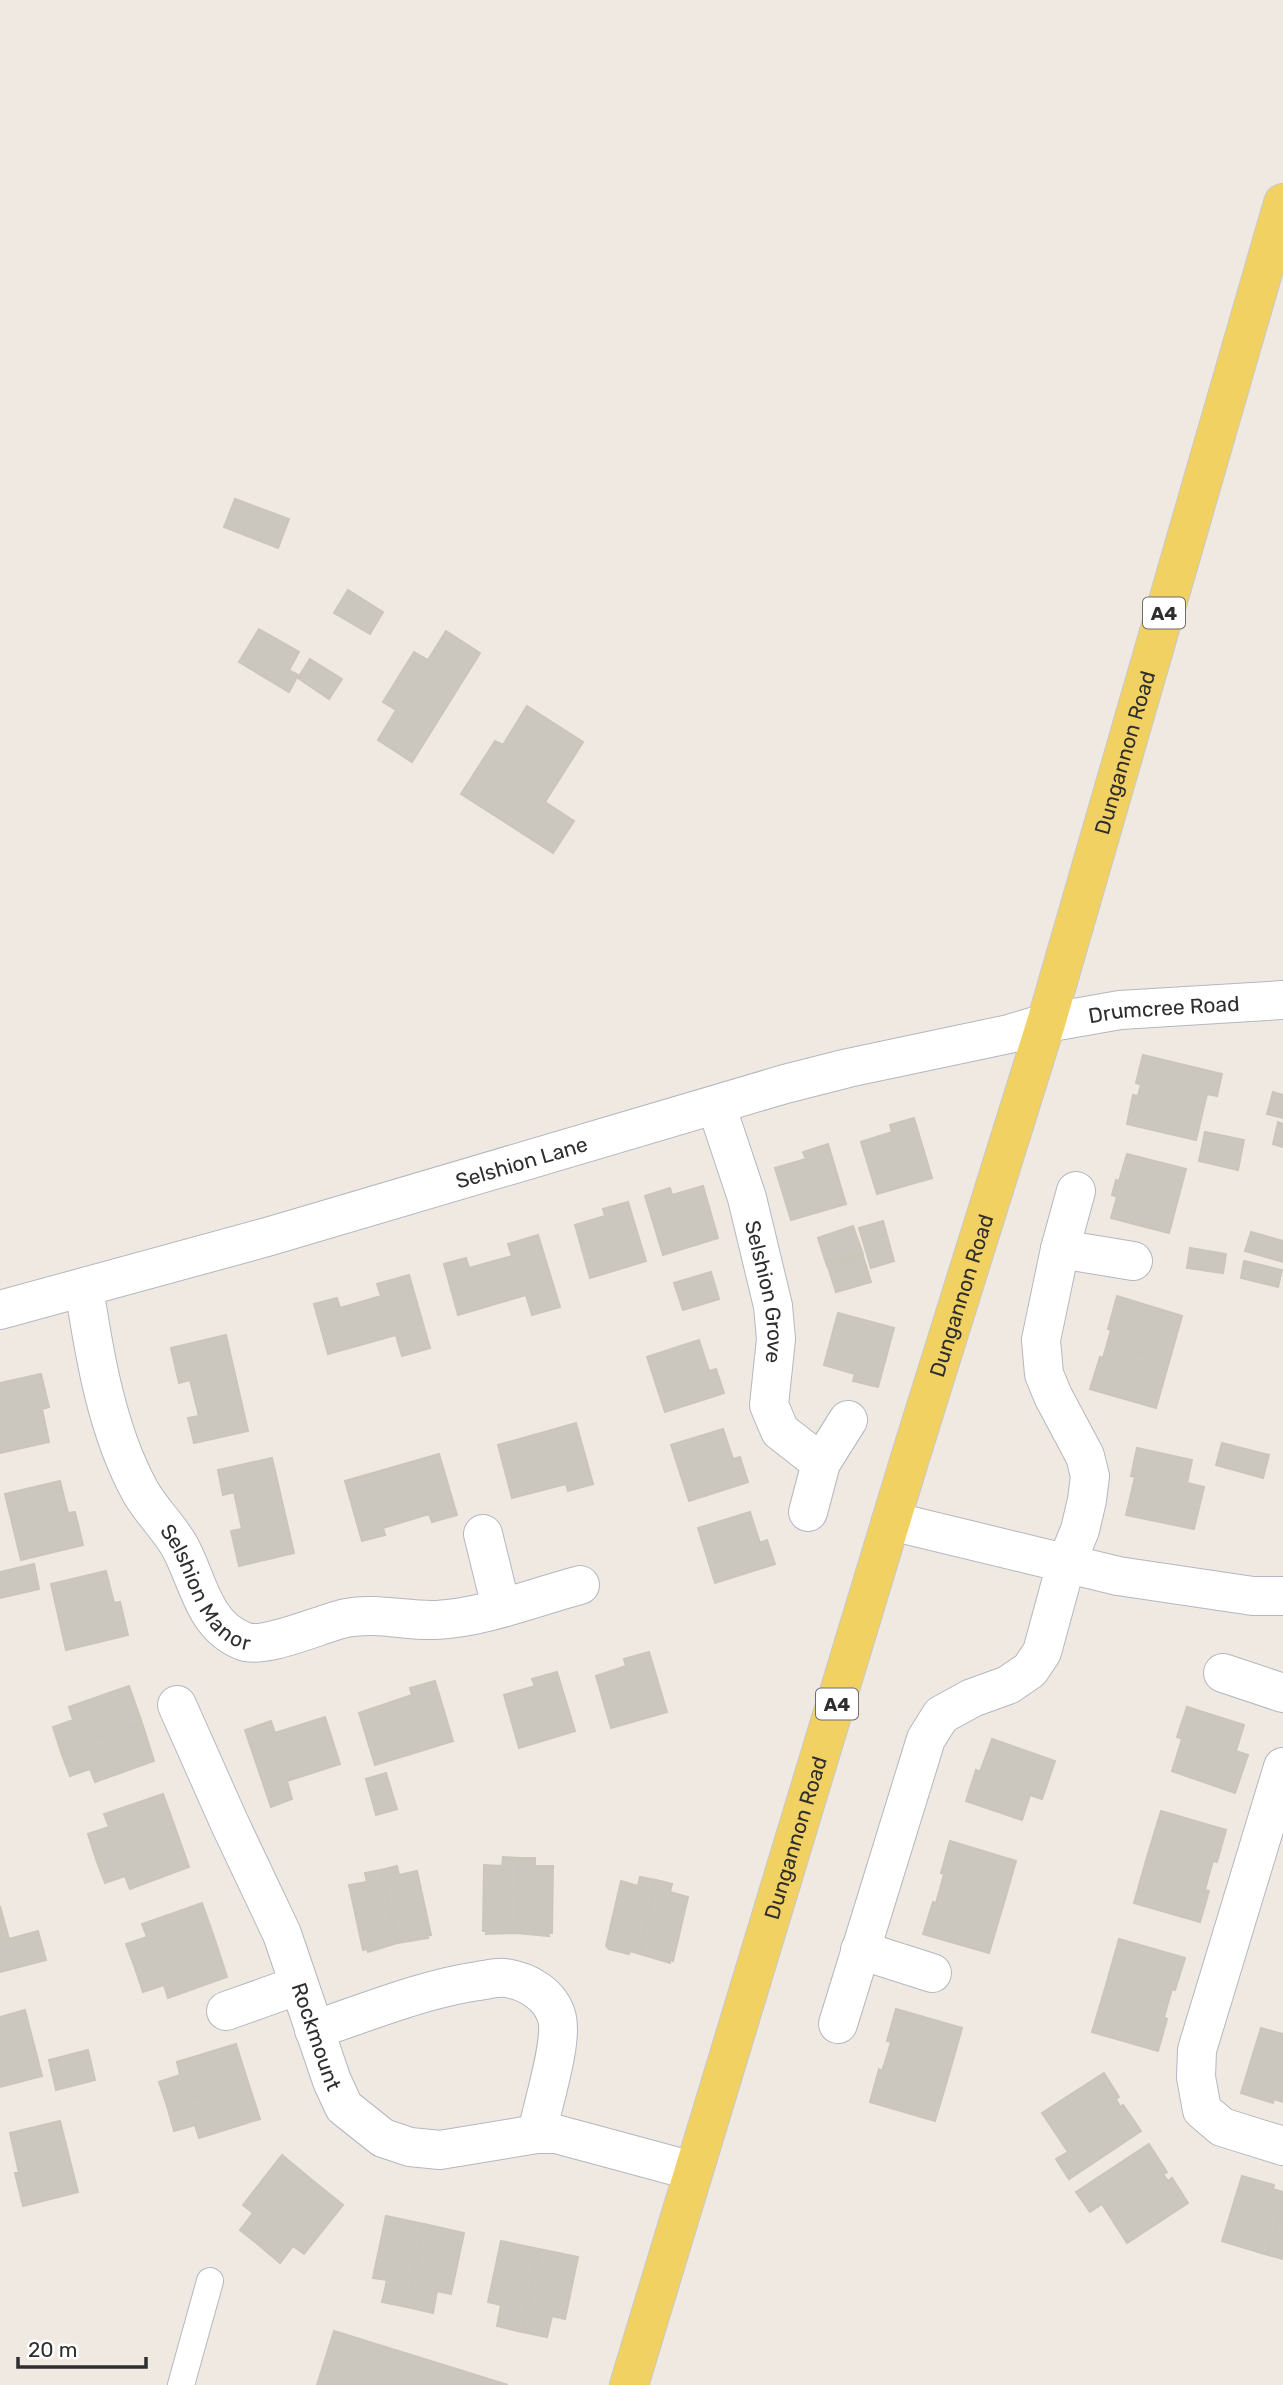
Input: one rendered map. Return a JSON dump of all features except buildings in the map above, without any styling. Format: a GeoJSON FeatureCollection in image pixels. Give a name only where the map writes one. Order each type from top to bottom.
{"type":"FeatureCollection","features":[{"type":"Feature","properties":{"kind":"main road","name":"Dungannon Road"},"geometry":{"type":"LineString","coordinates":[[629,2385],[891,1521],[1046,1023],[1283,202]]}},
{"type":"Feature","properties":{"kind":"street","name":"Drumcree Road"},"geometry":{"type":"LineString","coordinates":[[1046,1023],[1120,1010],[1283,1000]]}},
{"type":"Feature","properties":{"kind":"street","name":"Selshion Lane"},"geometry":{"type":"LineString","coordinates":[[0,1310],[267,1237],[848,1068],[1009,1034],[1046,1023]]}},
{"type":"Feature","properties":{"kind":"street","name":"Selshion Grove"},"geometry":{"type":"LineString","coordinates":[[716,1105],[747,1198],[773,1306],[776,1339],[769,1405],[780,1431],[821,1462]]}},
{"type":"Feature","properties":{"kind":"street"},"geometry":{"type":"LineString","coordinates":[[838,2024],[926,1740],[941,1715],[972,1698],[1008,1685],[1030,1670],[1042,1651],[1050,1629],[1066,1564],[1080,1530],[1090,1476],[1085,1456],[1044,1374],[1041,1340],[1060,1249],[1076,1191]]}},
{"type":"Feature","properties":{"kind":"street"},"geometry":{"type":"LineString","coordinates":[[1060,1249],[1133,1261]]}},
{"type":"Feature","properties":{"kind":"street","name":"Selshion Manor"},"geometry":{"type":"LineString","coordinates":[[84,1287],[92,1340],[107,1402],[131,1471],[141,1493],[179,1546],[207,1611],[227,1633],[247,1643],[271,1641],[346,1618],[377,1615],[433,1620],[463,1617],[580,1585]]}},
{"type":"Feature","properties":{"kind":"street"},"geometry":{"type":"LineString","coordinates":[[808,1513],[821,1462],[848,1420]]}},
{"type":"Feature","properties":{"kind":"street"},"geometry":{"type":"LineString","coordinates":[[891,1521],[1132,1578],[1253,1596],[1283,1596]]}},
{"type":"Feature","properties":{"kind":"street"},"geometry":{"type":"LineString","coordinates":[[483,1534],[501,1607]]}},
{"type":"Feature","properties":{"kind":"street"},"geometry":{"type":"LineString","coordinates":[[1223,1673],[1283,1693]]}},
{"type":"Feature","properties":{"kind":"street","name":"Rockmount"},"geometry":{"type":"LineString","coordinates":[[177,1705],[282,1934],[314,2030],[344,2107],[383,2138],[410,2147],[440,2150],[537,2134],[556,2134],[693,2171]]}},
{"type":"Feature","properties":{"kind":"street"},"geometry":{"type":"LineString","coordinates":[[1283,1767],[1197,2050],[1196,2077],[1202,2110],[1222,2127],[1283,2146]]}},
{"type":"Feature","properties":{"kind":"street"},"geometry":{"type":"LineString","coordinates":[[860,1950],[932,1973]]}},
{"type":"Feature","properties":{"kind":"street"},"geometry":{"type":"LineString","coordinates":[[314,2030],[460,1984],[503,1978],[524,1983],[542,1993],[557,2020],[558,2032],[553,2061],[537,2134]]}},
{"type":"Feature","properties":{"kind":"street"},"geometry":{"type":"LineString","coordinates":[[226,2011],[299,1985]]}},
{"type":"Feature","properties":{"kind":"lane"},"geometry":{"type":"LineString","coordinates":[[181,2385],[210,2281]]}}]}
